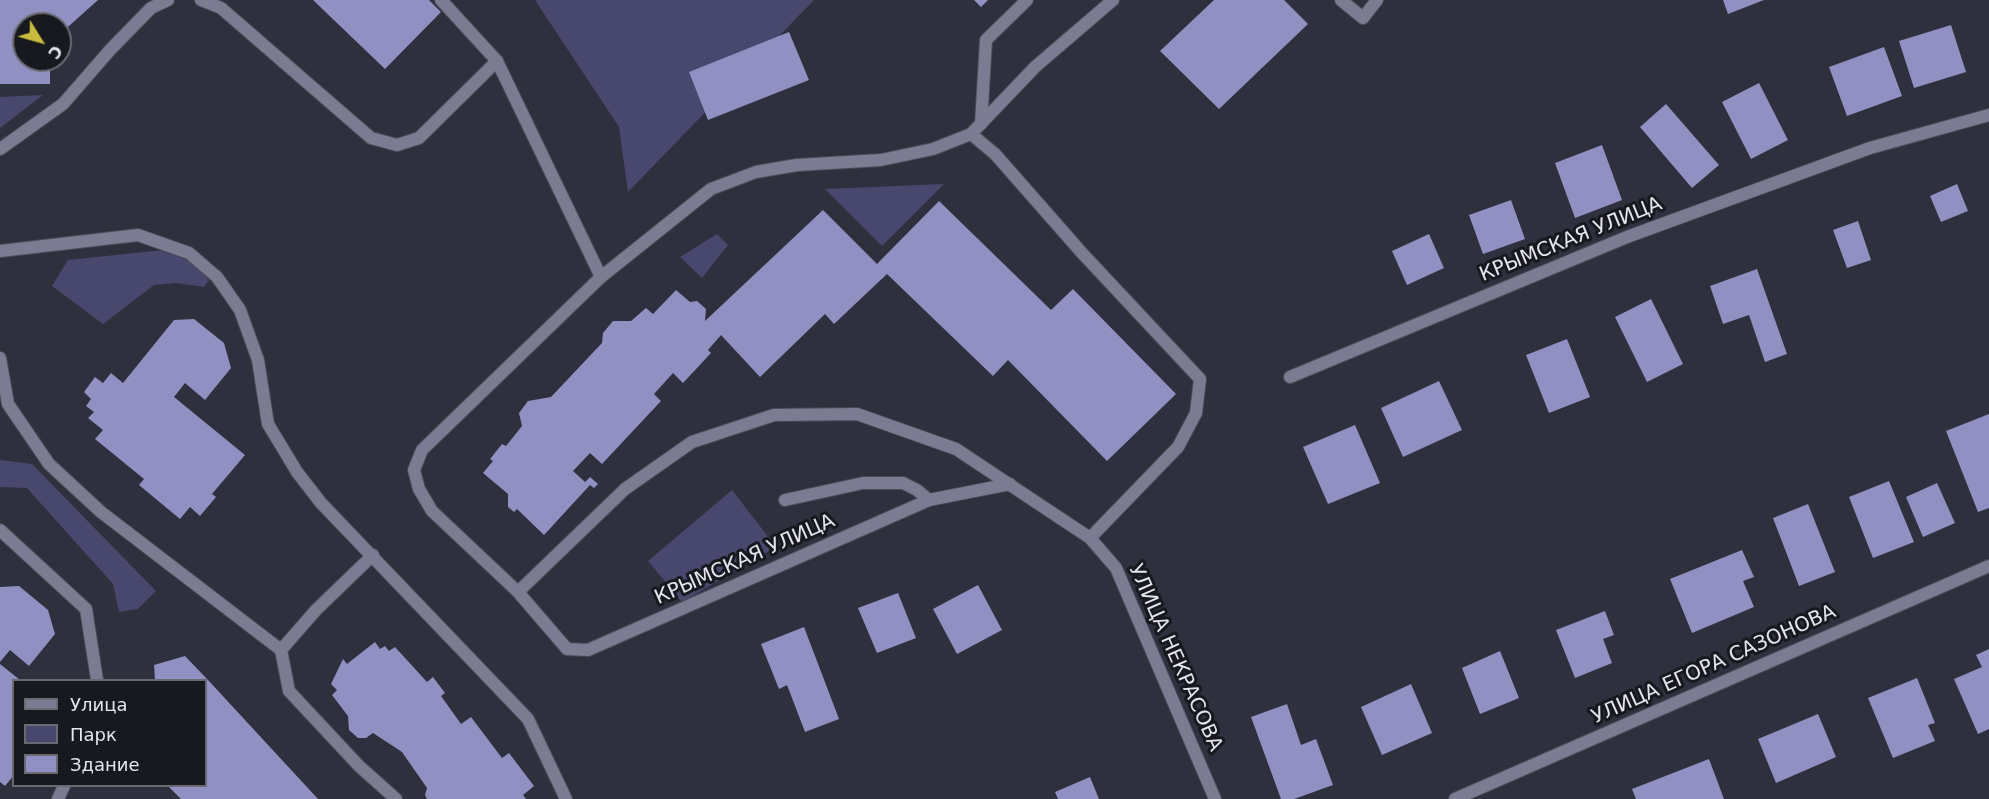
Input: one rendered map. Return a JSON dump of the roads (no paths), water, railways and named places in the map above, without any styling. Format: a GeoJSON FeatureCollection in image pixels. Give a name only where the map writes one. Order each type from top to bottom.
{"type":"FeatureCollection","features":[{"type":"Feature","properties":{"kind":"street"},"geometry":{"type":"LineString","coordinates":[[0,149],[63,104],[151,8],[168,0]]}},
{"type":"Feature","properties":{"kind":"street"},"geometry":{"type":"LineString","coordinates":[[201,0],[221,8],[371,138],[397,145],[419,138],[497,61]]}},
{"type":"Feature","properties":{"kind":"street"},"geometry":{"type":"LineString","coordinates":[[441,0],[497,61],[601,277]]}},
{"type":"Feature","properties":{"kind":"street"},"geometry":{"type":"LineString","coordinates":[[981,123],[986,40],[1027,0]]}},
{"type":"Feature","properties":{"kind":"street"},"geometry":{"type":"LineString","coordinates":[[1090,538],[1178,447],[1196,413],[1200,379],[1082,253],[995,154],[971,134],[1035,67],[1113,0]]}},
{"type":"Feature","properties":{"kind":"street"},"geometry":{"type":"LineString","coordinates":[[1341,0],[1363,18],[1377,0]]}},
{"type":"Feature","properties":{"kind":"street","name":"КРЫМСКАЯ УЛИЦА"},"geometry":{"type":"LineString","coordinates":[[1290,377],[1627,237],[1870,148],[1989,115]]}},
{"type":"Feature","properties":{"kind":"street","name":"КРЫМСКАЯ УЛИЦА"},"geometry":{"type":"LineString","coordinates":[[971,134],[933,149],[881,160],[797,165],[756,172],[711,189],[601,277],[422,450],[414,470],[419,489],[432,511],[518,592],[567,649],[588,650],[929,500],[1010,484]]}},
{"type":"Feature","properties":{"kind":"street"},"geometry":{"type":"LineString","coordinates":[[0,251],[138,235],[189,253],[217,277],[240,310],[258,360],[268,424],[285,453],[321,503],[528,719],[566,799]]}},
{"type":"Feature","properties":{"kind":"street"},"geometry":{"type":"LineString","coordinates":[[0,358],[8,404],[49,464],[101,512],[280,650],[289,691],[359,766],[396,799]]}},
{"type":"Feature","properties":{"kind":"street","name":"УЛИЦА НЕКРАСОВА"},"geometry":{"type":"LineString","coordinates":[[518,592],[625,489],[692,442],[774,414],[857,414],[956,449],[1090,538],[1116,568],[1215,799]]}},
{"type":"Feature","properties":{"kind":"street"},"geometry":{"type":"LineString","coordinates":[[785,500],[873,483],[903,483],[917,490],[929,500]]}},
{"type":"Feature","properties":{"kind":"street"},"geometry":{"type":"LineString","coordinates":[[0,530],[87,609],[97,679]]}},
{"type":"Feature","properties":{"kind":"street"},"geometry":{"type":"LineString","coordinates":[[280,650],[316,610],[373,555]]}},
{"type":"Feature","properties":{"kind":"street","name":"УЛИЦА ЕГОРА САЗОНОВА"},"geometry":{"type":"LineString","coordinates":[[1455,799],[1989,566]]}}]}
